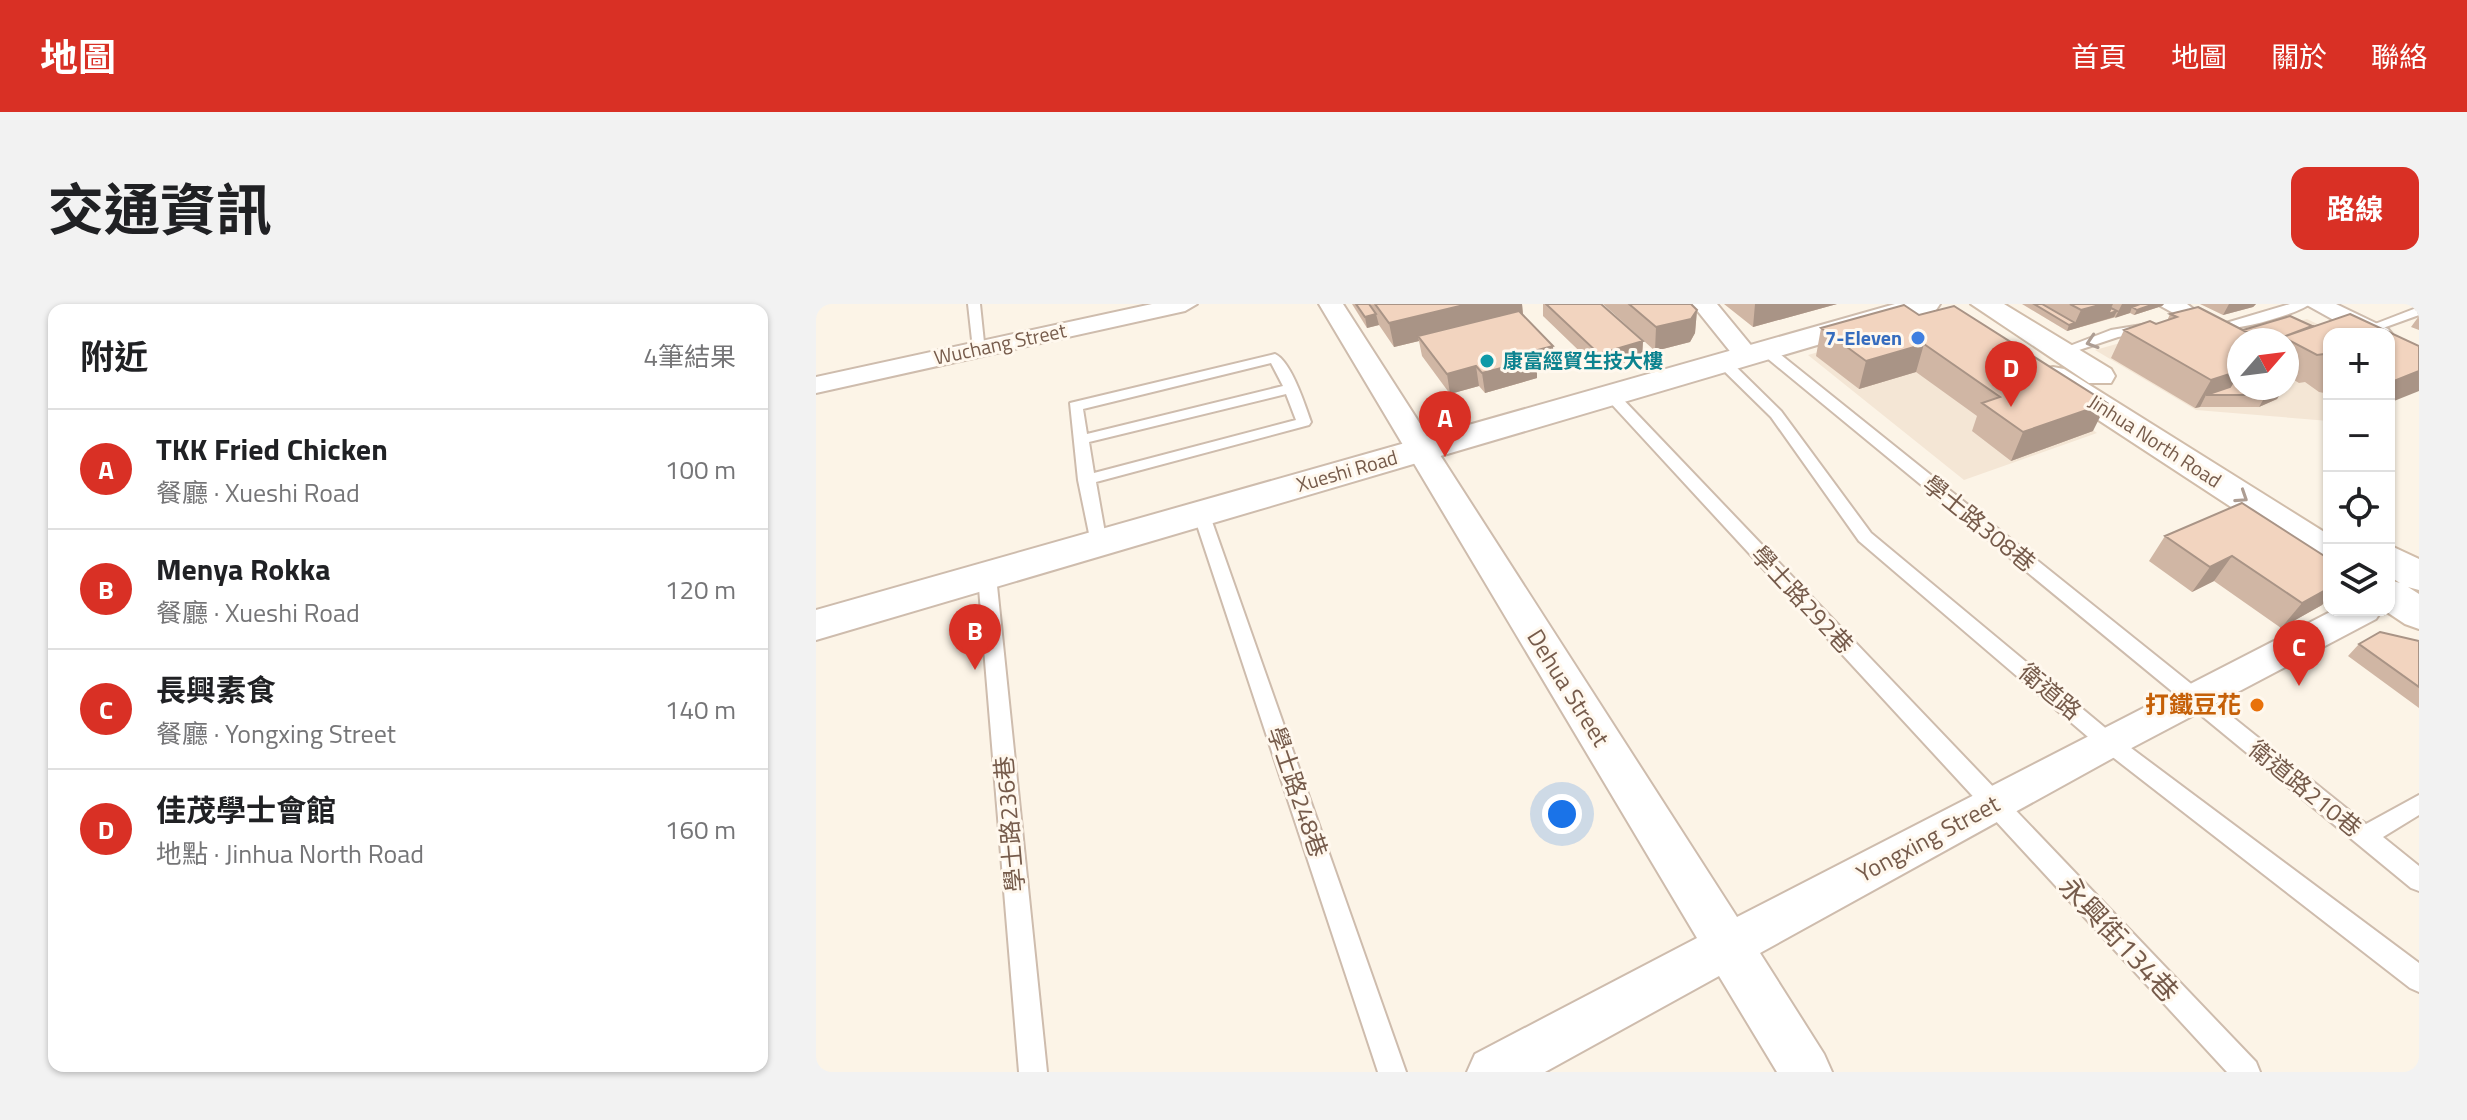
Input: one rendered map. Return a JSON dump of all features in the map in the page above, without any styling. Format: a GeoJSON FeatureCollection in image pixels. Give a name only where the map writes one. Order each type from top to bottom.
{"type":"FeatureCollection","features":[{"type":"Feature","properties":{"kind":"street","name":"Wuchang Street"},"geometry":{"type":"LineString","coordinates":[[816,385],[980,349],[1139,309],[1185,304]]}},
{"type":"Feature","properties":{"kind":"street","name":"Dehua Street"},"geometry":{"type":"LineString","coordinates":[[1331,304],[1806,1072]]}},
{"type":"Feature","properties":{"kind":"street","name":"衛道路"},"geometry":{"type":"LineString","coordinates":[[1704,304],[1745,355]]}},
{"type":"Feature","properties":{"kind":"street","name":"Xueshi Road"},"geometry":{"type":"LineString","coordinates":[[816,625],[1926,304]]}},
{"type":"Feature","properties":{"kind":"street","name":"Jinhua North Road"},"geometry":{"type":"LineString","coordinates":[[1940,304],[2323,549]]}},
{"type":"Feature","properties":{"kind":"street","name":"Jinhua North Road"},"geometry":{"type":"LineString","coordinates":[[1985,304],[2323,516]]}},
{"type":"Feature","properties":{"kind":"street"},"geometry":{"type":"LineString","coordinates":[[2317,304],[2367,328]]}},
{"type":"Feature","properties":{"kind":"street"},"geometry":{"type":"LineString","coordinates":[[2395,562],[2419,578],[2395,592]]}},
{"type":"Feature","properties":{"kind":"street"},"geometry":{"type":"LineString","coordinates":[[2395,599],[2419,614]]}},
{"type":"Feature","properties":{"kind":"street","name":"Yongxing Street"},"geometry":{"type":"LineString","coordinates":[[1493,1072],[2108,742],[2352,616]]}},
{"type":"Feature","properties":{"kind":"lane"},"geometry":{"type":"LineString","coordinates":[[974,304],[980,349]]}},
{"type":"Feature","properties":{"kind":"lane"},"geometry":{"type":"LineString","coordinates":[[2061,352],[2116,333],[2169,324],[2227,327],[2304,304]]}},
{"type":"Feature","properties":{"kind":"lane"},"geometry":{"type":"LineString","coordinates":[[2395,328],[2419,311]]}},
{"type":"Feature","properties":{"kind":"lane","name":"學士路308巷"},"geometry":{"type":"LineString","coordinates":[[1745,355],[2192,698]]}},
{"type":"Feature","properties":{"kind":"lane","name":"衛道路"},"geometry":{"type":"LineString","coordinates":[[1745,355],[1776,414],[1865,537],[2108,742],[2419,979]]}},
{"type":"Feature","properties":{"kind":"lane"},"geometry":{"type":"LineString","coordinates":[[1086,480],[1304,422],[1275,358],[1075,406],[1086,480],[1098,544]]}},
{"type":"Feature","properties":{"kind":"lane"},"geometry":{"type":"LineString","coordinates":[[1080,440],[1291,388]]}},
{"type":"Feature","properties":{"kind":"lane","name":"學士路292巷"},"geometry":{"type":"LineString","coordinates":[[1611,395],[1993,805]]}},
{"type":"Feature","properties":{"kind":"lane","name":"學士路248巷"},"geometry":{"type":"LineString","coordinates":[[1201,513],[1392,1072]]}},
{"type":"Feature","properties":{"kind":"lane","name":"學士路236巷"},"geometry":{"type":"LineString","coordinates":[[987,576],[1033,1072]]}},
{"type":"Feature","properties":{"kind":"lane","name":"衛道路210巷"},"geometry":{"type":"LineString","coordinates":[[2192,698],[2419,880]]}},
{"type":"Feature","properties":{"kind":"lane"},"geometry":{"type":"LineString","coordinates":[[2365,836],[2419,804]]}},
{"type":"Feature","properties":{"kind":"lane","name":"永興街134巷"},"geometry":{"type":"LineString","coordinates":[[1993,805],[2246,1072]]}},
{"type":"Feature","properties":{"kind":"shaded area"},"geometry":{"type":"Polygon","coordinates":[[[2307,319],[2326,328],[2323,328],[2323,421],[2196,410],[2095,350],[2149,335],[2227,340],[2227,400],[2299,400],[2299,328],[2273,328],[2307,319]]]}},
{"type":"Feature","properties":{"kind":"shaded area"},"geometry":{"type":"Polygon","coordinates":[[[1930,320],[2097,433],[1964,480],[1808,355],[1930,320]]]}},
{"type":"Feature","properties":{"kind":"building"},"geometry":{"type":"Polygon","coordinates":[[[1356,304],[1369,304],[1376,314],[1365,317],[1356,304]]]}},
{"type":"Feature","properties":{"kind":"building"},"geometry":{"type":"Polygon","coordinates":[[[1375,304],[1468,304],[1389,323],[1375,304]]]}},
{"type":"Feature","properties":{"kind":"building"},"geometry":{"type":"Polygon","coordinates":[[[1546,304],[1601,304],[1643,341],[1599,354],[1546,304]]]}},
{"type":"Feature","properties":{"kind":"building"},"geometry":{"type":"Polygon","coordinates":[[[1629,304],[1691,304],[1697,310],[1691,319],[1656,327],[1629,304]]]}},
{"type":"Feature","properties":{"kind":"building"},"geometry":{"type":"Polygon","coordinates":[[[2034,304],[2042,304],[2075,323],[2069,325],[2034,304]]]}},
{"type":"Feature","properties":{"kind":"building"},"geometry":{"type":"Polygon","coordinates":[[[2070,304],[2103,304],[2081,310],[2070,304]]]}},
{"type":"Feature","properties":{"kind":"building"},"geometry":{"type":"Polygon","coordinates":[[[2154,304],[2137,310],[2132,307],[2154,304]]]}},
{"type":"Feature","properties":{"kind":"building"},"geometry":{"type":"Polygon","coordinates":[[[1904,305],[1919,315],[1954,306],[2107,403],[2023,432],[1982,403],[2000,397],[1924,344],[1866,361],[1821,328],[1904,305]]]}},
{"type":"Feature","properties":{"kind":"building"},"geometry":{"type":"Polygon","coordinates":[[[2198,307],[2239,328],[2227,328],[2227,375],[2211,380],[2124,330],[2150,321],[2156,324],[2177,317],[2170,314],[2198,307]]]}},
{"type":"Feature","properties":{"kind":"building"},"geometry":{"type":"Polygon","coordinates":[[[1519,311],[1553,346],[1530,352],[1536,359],[1482,373],[1476,366],[1447,374],[1418,336],[1519,311]]]}},
{"type":"Feature","properties":{"kind":"building"},"geometry":{"type":"Polygon","coordinates":[[[2350,314],[2380,328],[2323,328],[2323,354],[2317,355],[2299,345],[2299,332],[2350,314]]]}},
{"type":"Feature","properties":{"kind":"building"},"geometry":{"type":"Polygon","coordinates":[[[2290,316],[2312,326],[2299,331],[2299,328],[2250,328],[2290,316]]]}},
{"type":"Feature","properties":{"kind":"building"},"geometry":{"type":"Polygon","coordinates":[[[2395,335],[2419,346],[2419,371],[2395,381],[2395,335]]]}},
{"type":"Feature","properties":{"kind":"building"},"geometry":{"type":"Polygon","coordinates":[[[2227,388],[2227,395],[2206,395],[2227,388]]]}},
{"type":"Feature","properties":{"kind":"building"},"geometry":{"type":"Polygon","coordinates":[[[2242,503],[2323,555],[2323,591],[2302,603],[2232,556],[2210,567],[2165,536],[2242,503]]]}},
{"type":"Feature","properties":{"kind":"building"},"geometry":{"type":"Polygon","coordinates":[[[2380,632],[2419,641],[2419,687],[2359,644],[2380,632]]]}},
{"type":"Feature","properties":{"kind":"place","name":"7-Eleven"},"geometry":{"type":"Point","coordinates":[1918,338]}},
{"type":"Feature","properties":{"kind":"place","name":"康富經貿生技大樓"},"geometry":{"type":"Point","coordinates":[1487,361]}},
{"type":"Feature","properties":{"kind":"place","name":"佳茂學士會館"},"geometry":{"type":"Point","coordinates":[2011,407]}},
{"type":"Feature","properties":{"kind":"place","name":"TKK Fried Chicken"},"geometry":{"type":"Point","coordinates":[1445,457]}},
{"type":"Feature","properties":{"kind":"place","name":"Menya Rokka"},"geometry":{"type":"Point","coordinates":[975,670]}},
{"type":"Feature","properties":{"kind":"place","name":"長興素食"},"geometry":{"type":"Point","coordinates":[2299,686]}},
{"type":"Feature","properties":{"kind":"place","name":"打鐵豆花"},"geometry":{"type":"Point","coordinates":[2257,705]}}]}
